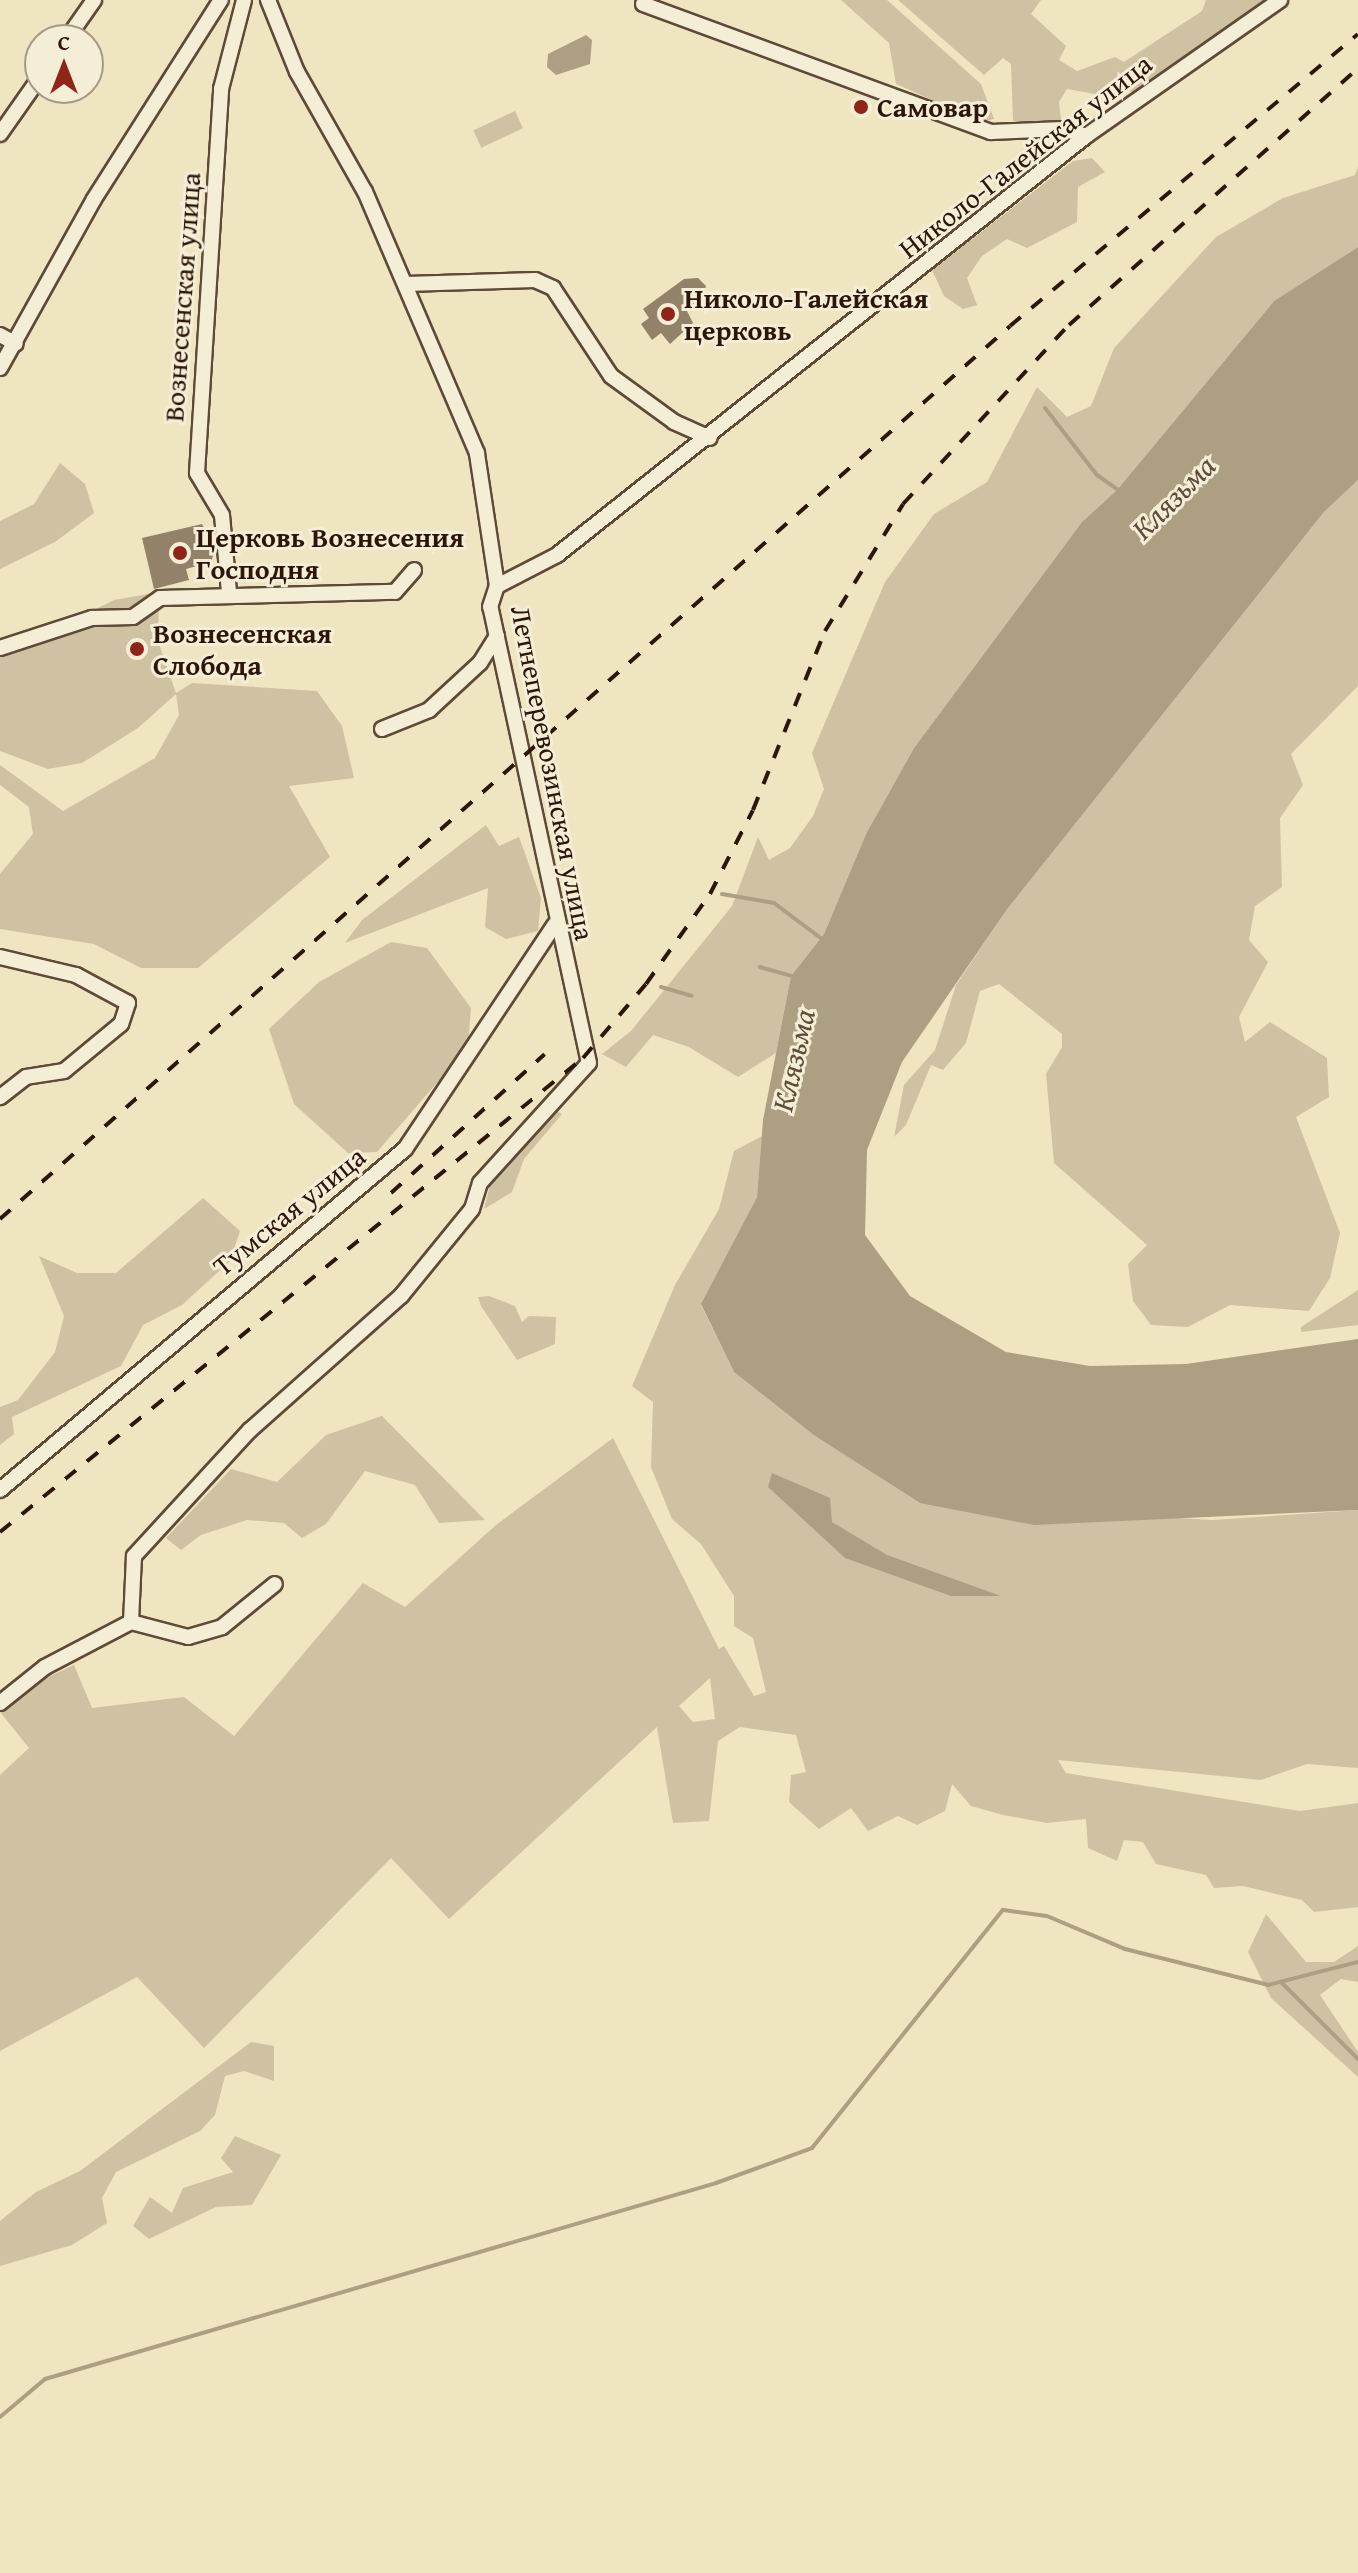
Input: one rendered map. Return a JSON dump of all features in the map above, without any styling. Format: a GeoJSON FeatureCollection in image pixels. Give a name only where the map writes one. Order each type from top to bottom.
{"type":"FeatureCollection","features":[{"type":"Feature","properties":{"kind":"street"},"geometry":{"type":"LineString","coordinates":[[77,24],[94,0]]}},
{"type":"Feature","properties":{"kind":"street"},"geometry":{"type":"LineString","coordinates":[[0,368],[94,199],[221,0]]}},
{"type":"Feature","properties":{"kind":"street","name":"Вознесенская улица"},"geometry":{"type":"LineString","coordinates":[[229,592],[222,515],[197,473],[221,89],[244,0]]}},
{"type":"Feature","properties":{"kind":"street","name":"Летнеперевозинская улица"},"geometry":{"type":"LineString","coordinates":[[131,1622],[134,1556],[250,1430],[401,1296],[472,1209],[480,1183],[589,1063],[555,924],[490,607],[497,586],[477,453],[365,192],[281,38],[268,0]]}},
{"type":"Feature","properties":{"kind":"street","name":"Николо-Галейская улица"},"geometry":{"type":"LineString","coordinates":[[497,586],[557,555],[710,438],[1086,136],[1280,0]]}},
{"type":"Feature","properties":{"kind":"street"},"geometry":{"type":"LineString","coordinates":[[643,4],[991,132],[1063,129],[1086,136]]}},
{"type":"Feature","properties":{"kind":"street"},"geometry":{"type":"LineString","coordinates":[[0,134],[24,100]]}},
{"type":"Feature","properties":{"kind":"street"},"geometry":{"type":"LineString","coordinates":[[406,284],[535,280],[553,288],[611,376],[674,422],[710,438]]}},
{"type":"Feature","properties":{"kind":"street"},"geometry":{"type":"LineString","coordinates":[[0,335],[16,344]]}},
{"type":"Feature","properties":{"kind":"street"},"geometry":{"type":"LineString","coordinates":[[0,648],[92,618],[133,617],[160,598],[229,592],[395,592],[414,570]]}},
{"type":"Feature","properties":{"kind":"street"},"geometry":{"type":"LineString","coordinates":[[382,729],[429,710],[480,663],[497,636]]}},
{"type":"Feature","properties":{"kind":"street","name":"Тумская улица"},"geometry":{"type":"LineString","coordinates":[[0,1490],[405,1149],[555,924]]}},
{"type":"Feature","properties":{"kind":"street"},"geometry":{"type":"LineString","coordinates":[[0,957],[76,975],[128,1003],[121,1024],[64,1071],[26,1077],[0,1097]]}},
{"type":"Feature","properties":{"kind":"street"},"geometry":{"type":"LineString","coordinates":[[0,1703],[45,1667],[131,1622],[188,1637],[222,1627],[275,1584]]}},
{"type":"Feature","properties":{"kind":"shaded area"},"geometry":{"type":"Polygon","coordinates":[[[841,0],[887,0],[981,84],[994,119],[982,122],[896,84],[889,43],[841,0]]]}},
{"type":"Feature","properties":{"kind":"shaded area"},"geometry":{"type":"Polygon","coordinates":[[[898,0],[1041,0],[1031,14],[1066,46],[1059,60],[1077,71],[1115,57],[1124,62],[1202,11],[1206,0],[1265,0],[1133,96],[1121,75],[1095,94],[1067,89],[1059,102],[1061,120],[1045,124],[1013,121],[1011,64],[1003,58],[984,75],[898,0]]]}},
{"type":"Feature","properties":{"kind":"shaded area"},"geometry":{"type":"Polygon","coordinates":[[[515,111],[523,128],[481,148],[473,130],[515,111]]]}},
{"type":"Feature","properties":{"kind":"shaded area"},"geometry":{"type":"Polygon","coordinates":[[[1092,158],[1105,172],[1078,187],[1077,222],[1027,248],[1007,239],[982,256],[967,278],[977,305],[963,309],[944,296],[932,270],[1073,161],[1092,158]]]}},
{"type":"Feature","properties":{"kind":"shaded area"},"geometry":{"type":"Polygon","coordinates":[[[1358,167],[1358,247],[1274,301],[1117,490],[1082,522],[914,748],[866,834],[824,934],[791,976],[776,1053],[738,1077],[689,1047],[653,1035],[626,1067],[602,1054],[631,1031],[732,906],[758,837],[769,860],[790,848],[813,816],[824,789],[812,753],[885,582],[934,514],[987,482],[1037,387],[1067,417],[1091,406],[1114,348],[1216,237],[1283,198],[1355,175],[1358,167]]]}},
{"type":"Feature","properties":{"kind":"shaded area"},"geometry":{"type":"Polygon","coordinates":[[[60,463],[85,484],[94,513],[55,542],[0,569],[0,521],[34,504],[60,463]]]}},
{"type":"Feature","properties":{"kind":"shaded area"},"geometry":{"type":"Polygon","coordinates":[[[1358,480],[1358,686],[1291,754],[1303,785],[1280,818],[1282,887],[1255,906],[1249,940],[1268,962],[1239,1017],[1245,1042],[1270,1022],[1327,1058],[1329,1097],[1296,1117],[1340,1233],[1330,1278],[1309,1311],[1230,1305],[1188,1327],[1151,1325],[1133,1301],[1128,1264],[1147,1245],[1054,1163],[1046,1074],[1062,1047],[1062,1034],[999,984],[980,991],[966,1043],[943,1070],[931,1065],[906,1125],[894,1137],[904,1085],[935,1050],[956,985],[1008,908],[1324,512],[1358,480]]]}},
{"type":"Feature","properties":{"kind":"shaded area"},"geometry":{"type":"Polygon","coordinates":[[[159,592],[158,641],[176,693],[192,683],[317,691],[342,726],[354,778],[289,786],[330,857],[198,968],[141,968],[94,944],[0,929],[0,874],[33,834],[29,807],[0,785],[0,765],[63,811],[155,758],[179,715],[176,694],[138,728],[82,763],[48,769],[0,751],[0,641],[34,628],[51,631],[114,600],[159,592]]]}},
{"type":"Feature","properties":{"kind":"shaded area"},"geometry":{"type":"Polygon","coordinates":[[[486,825],[499,846],[519,837],[541,898],[538,931],[506,939],[485,927],[488,888],[345,943],[362,920],[486,825]]]}},
{"type":"Feature","properties":{"kind":"shaded area"},"geometry":{"type":"Polygon","coordinates":[[[391,942],[427,948],[471,1008],[468,1047],[377,1152],[348,1153],[294,1104],[269,1029],[319,982],[391,942]]]}},
{"type":"Feature","properties":{"kind":"shaded area"},"geometry":{"type":"Polygon","coordinates":[[[551,1108],[562,1114],[524,1159],[512,1192],[484,1209],[491,1181],[551,1108]]]}},
{"type":"Feature","properties":{"kind":"shaded area"},"geometry":{"type":"Polygon","coordinates":[[[762,1136],[757,1197],[701,1305],[734,1372],[815,1436],[920,1503],[1212,1520],[1358,1510],[1358,1768],[1307,1764],[1261,1780],[1058,1760],[1066,1773],[1300,1811],[1358,1803],[1358,1907],[1314,1912],[1302,1900],[1243,1886],[1214,1888],[1206,1875],[1156,1864],[1143,1842],[1124,1840],[1117,1861],[1088,1848],[1086,1819],[1047,1823],[1003,1815],[971,1806],[952,1784],[945,1811],[917,1825],[898,1816],[868,1831],[851,1808],[819,1829],[789,1802],[791,1775],[806,1772],[796,1735],[740,1727],[718,1741],[709,1821],[673,1823],[657,1727],[449,1919],[391,1858],[204,2048],[137,1977],[0,2051],[0,1775],[29,1748],[0,1712],[41,1680],[74,1665],[92,1708],[184,1697],[234,1736],[363,1583],[405,1607],[496,1525],[613,1438],[719,1649],[724,1646],[754,1696],[766,1692],[753,1638],[734,1626],[734,1596],[701,1544],[672,1519],[651,1467],[653,1402],[632,1386],[675,1285],[719,1209],[734,1151],[762,1136]],[[710,1678],[679,1706],[693,1722],[715,1719],[710,1678]]]}},
{"type":"Feature","properties":{"kind":"shaded area"},"geometry":{"type":"Polygon","coordinates":[[[203,1198],[240,1231],[230,1261],[182,1305],[143,1325],[121,1366],[12,1417],[14,1434],[0,1445],[0,1407],[18,1400],[55,1352],[64,1316],[39,1256],[77,1273],[116,1273],[203,1198]]]}},
{"type":"Feature","properties":{"kind":"shaded area"},"geometry":{"type":"Polygon","coordinates":[[[1358,1290],[1358,1325],[1301,1332],[1301,1327],[1358,1290]]]}},
{"type":"Feature","properties":{"kind":"shaded area"},"geometry":{"type":"Polygon","coordinates":[[[489,1296],[515,1306],[522,1322],[529,1316],[556,1317],[555,1344],[517,1360],[481,1306],[478,1297],[489,1296]]]}},
{"type":"Feature","properties":{"kind":"shaded area"},"geometry":{"type":"Polygon","coordinates":[[[382,1416],[485,1520],[439,1523],[415,1485],[365,1471],[326,1524],[302,1538],[284,1523],[247,1520],[201,1535],[181,1550],[166,1538],[231,1469],[277,1482],[326,1435],[382,1416]]]}},
{"type":"Feature","properties":{"kind":"shaded area"},"geometry":{"type":"Polygon","coordinates":[[[1266,1914],[1306,1962],[1334,1962],[1358,1946],[1358,1982],[1341,1979],[1320,1995],[1358,2052],[1358,2077],[1271,1998],[1248,1952],[1266,1914]]]}},
{"type":"Feature","properties":{"kind":"shaded area"},"geometry":{"type":"Polygon","coordinates":[[[251,2042],[274,2046],[274,2081],[244,2071],[225,2076],[215,2115],[200,2131],[116,2172],[102,2198],[107,2223],[72,2245],[0,2266],[0,2221],[36,2192],[80,2171],[251,2042]]]}},
{"type":"Feature","properties":{"kind":"shaded area"},"geometry":{"type":"Polygon","coordinates":[[[235,2136],[281,2155],[252,2205],[216,2207],[149,2239],[133,2226],[150,2197],[172,2213],[183,2188],[233,2172],[221,2158],[235,2136]]]}},
{"type":"Feature","properties":{"kind":"water"},"geometry":{"type":"Polygon","coordinates":[[[586,35],[592,40],[590,64],[556,75],[547,67],[548,54],[586,35]]]}},
{"type":"Feature","properties":{"kind":"water","name":"Клязьма"},"geometry":{"type":"Polygon","coordinates":[[[1358,247],[1358,480],[1324,512],[1008,908],[902,1062],[867,1150],[865,1235],[910,1296],[1006,1352],[1090,1366],[1186,1364],[1358,1339],[1358,1510],[1034,1525],[920,1503],[815,1436],[734,1372],[701,1304],[757,1197],[763,1120],[791,976],[824,934],[866,834],[914,748],[1082,522],[1117,490],[1274,301],[1358,247]]]}},
{"type":"Feature","properties":{"kind":"water"},"geometry":{"type":"Polygon","coordinates":[[[772,1473],[830,1498],[832,1522],[887,1555],[1001,1596],[951,1596],[845,1558],[768,1487],[772,1473]]]}},
{"type":"Feature","properties":{"kind":"building","name":"Николо-Галейская церковь"},"geometry":{"type":"Polygon","coordinates":[[[698,278],[706,286],[702,299],[687,311],[693,323],[670,344],[661,333],[652,340],[641,324],[649,318],[643,309],[684,279],[698,278]]]}},
{"type":"Feature","properties":{"kind":"building","name":"Церковь Вознесения Господня"},"geometry":{"type":"Polygon","coordinates":[[[202,524],[215,549],[211,562],[186,569],[189,580],[154,589],[142,538],[202,524]]]}},
{"type":"Feature","properties":{"kind":"waterway"},"geometry":{"type":"LineString","coordinates":[[1045,408],[1097,475],[1120,491]]}},
{"type":"Feature","properties":{"kind":"waterway"},"geometry":{"type":"LineString","coordinates":[[722,894],[774,903],[822,939]]}},
{"type":"Feature","properties":{"kind":"waterway"},"geometry":{"type":"LineString","coordinates":[[760,967],[796,977]]}},
{"type":"Feature","properties":{"kind":"waterway"},"geometry":{"type":"LineString","coordinates":[[661,987],[692,996]]}},
{"type":"Feature","properties":{"kind":"waterway"},"geometry":{"type":"LineString","coordinates":[[0,2417],[45,2379],[716,2183],[812,2148],[1003,1910],[1047,1916],[1125,1949],[1268,1985],[1358,1962]]}},
{"type":"Feature","properties":{"kind":"waterway"},"geometry":{"type":"LineString","coordinates":[[1281,1982],[1358,2059]]}},
{"type":"Feature","properties":{"kind":"railway"},"geometry":{"type":"LineString","coordinates":[[0,1219],[1010,326],[1358,34]]}},
{"type":"Feature","properties":{"kind":"railway"},"geometry":{"type":"LineString","coordinates":[[0,1532],[583,1058],[646,984],[710,894],[753,810],[825,631],[903,504],[1069,325],[1358,68]]}},
{"type":"Feature","properties":{"kind":"railway"},"geometry":{"type":"LineString","coordinates":[[391,1193],[545,1054]]}},
{"type":"Feature","properties":{"kind":"place","name":"Самовар"},"geometry":{"type":"Point","coordinates":[861,107]}},
{"type":"Feature","properties":{"kind":"place","name":"Николо-Галейская церковь"},"geometry":{"type":"Point","coordinates":[668,314]}},
{"type":"Feature","properties":{"kind":"place","name":"Церковь Вознесения Господня"},"geometry":{"type":"Point","coordinates":[180,553]}},
{"type":"Feature","properties":{"kind":"place","name":"Вознесенская Слобода"},"geometry":{"type":"Point","coordinates":[137,649]}}]}
